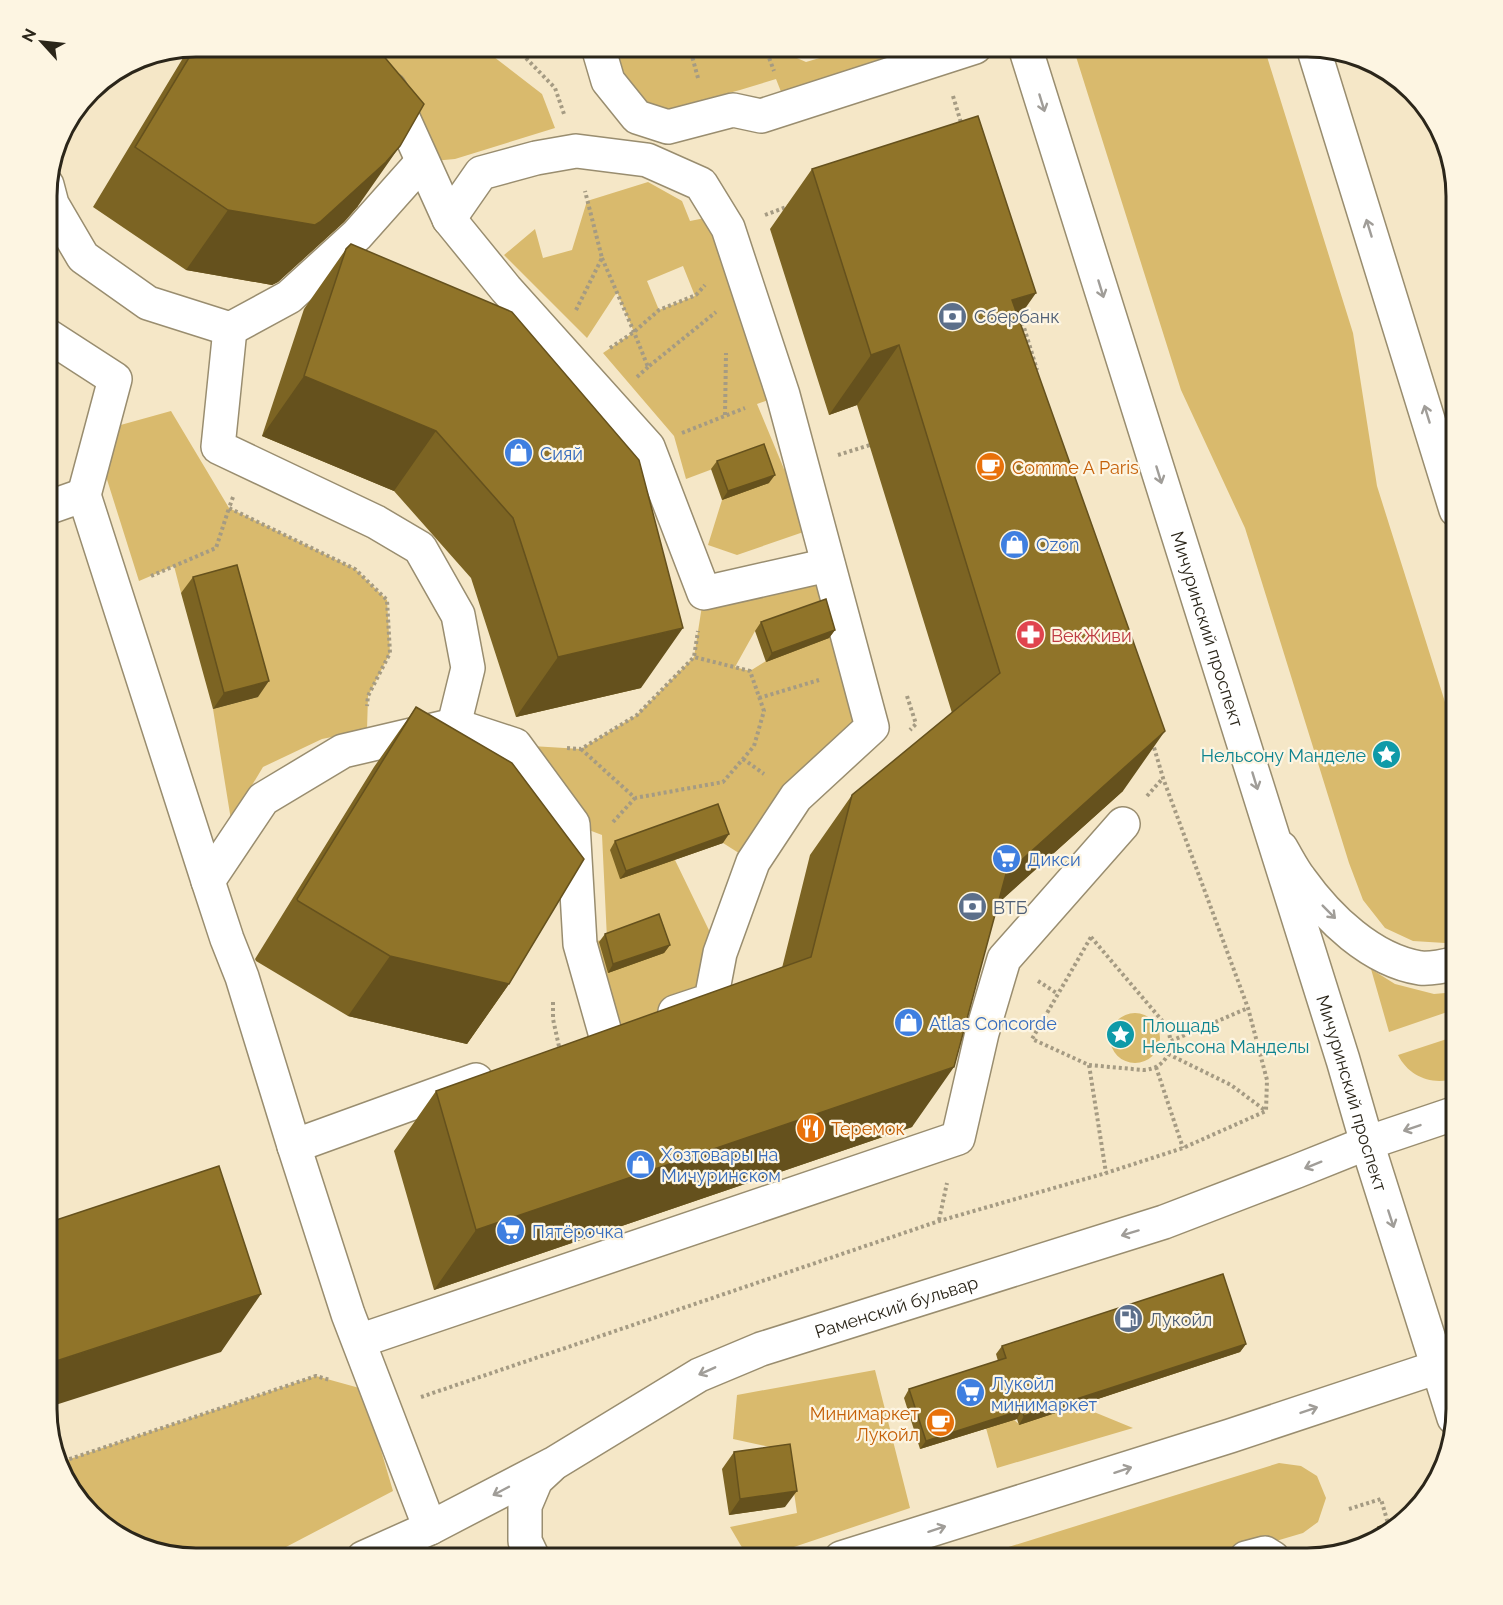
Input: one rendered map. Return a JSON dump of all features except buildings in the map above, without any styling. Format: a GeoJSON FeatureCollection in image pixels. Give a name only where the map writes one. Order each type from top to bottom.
{"type":"FeatureCollection","features":[{"type":"Feature","properties":{"kind":"street"},"geometry":{"type":"LineString","coordinates":[[601,57],[608,81],[637,117],[668,127],[733,110],[761,116],[944,57]]}},
{"type":"Feature","properties":{"kind":"street","name":"Мичуринский проспект"},"geometry":{"type":"LineString","coordinates":[[1028,57],[1367,1143],[1446,1359]]}},
{"type":"Feature","properties":{"kind":"street"},"geometry":{"type":"LineString","coordinates":[[1316,57],[1446,478]]}},
{"type":"Feature","properties":{"kind":"street"},"geometry":{"type":"LineString","coordinates":[[376,65],[388,84],[448,219],[506,289],[648,447],[704,593],[828,565]]}},
{"type":"Feature","properties":{"kind":"street"},"geometry":{"type":"LineString","coordinates":[[448,219],[481,173],[576,151],[646,160],[701,184],[728,228],[783,395],[872,727],[796,797],[753,862],[720,953],[711,1000],[560,1051]]}},
{"type":"Feature","properties":{"kind":"street"},"geometry":{"type":"LineString","coordinates":[[57,213],[83,257],[148,303],[230,329],[289,297],[357,236],[422,162]]}},
{"type":"Feature","properties":{"kind":"street"},"geometry":{"type":"LineString","coordinates":[[230,329],[218,447],[376,522],[420,548],[458,615],[468,668],[454,725]]}},
{"type":"Feature","properties":{"kind":"street"},"geometry":{"type":"LineString","coordinates":[[57,341],[115,379],[84,495],[227,939],[242,977],[348,1314],[429,1528]]}},
{"type":"Feature","properties":{"kind":"street"},"geometry":{"type":"LineString","coordinates":[[57,504],[84,495]]}},
{"type":"Feature","properties":{"kind":"street"},"geometry":{"type":"LineString","coordinates":[[208,881],[263,799],[343,751],[454,725],[515,745],[573,824],[580,944],[606,1036]]}},
{"type":"Feature","properties":{"kind":"street"},"geometry":{"type":"LineString","coordinates":[[359,1341],[958,1138],[982,1033],[1004,959],[1123,824]]}},
{"type":"Feature","properties":{"kind":"street"},"geometry":{"type":"LineString","coordinates":[[1271,831],[1300,879],[1326,910],[1355,937],[1387,958],[1422,968],[1446,964]]}},
{"type":"Feature","properties":{"kind":"street"},"geometry":{"type":"LineString","coordinates":[[294,1146],[442,1091],[507,1070]]}},
{"type":"Feature","properties":{"kind":"street","name":"Раменский бульвар"},"geometry":{"type":"LineString","coordinates":[[385,1548],[553,1464],[699,1375],[761,1349],[1164,1222],[1367,1143],[1446,1116]]}},
{"type":"Feature","properties":{"kind":"street"},"geometry":{"type":"LineString","coordinates":[[904,1548],[1446,1365]]}},
{"type":"Feature","properties":{"kind":"street"},"geometry":{"type":"LineString","coordinates":[[529,1548],[525,1540],[525,1506],[536,1480],[553,1464]]}},
{"type":"Feature","properties":{"kind":"path"},"geometry":{"type":"LineString","coordinates":[[525,57],[555,88],[576,151],[602,258],[648,367],[718,311]]}},
{"type":"Feature","properties":{"kind":"path"},"geometry":{"type":"LineString","coordinates":[[692,57],[708,116]]}},
{"type":"Feature","properties":{"kind":"path"},"geometry":{"type":"LineString","coordinates":[[941,58],[966,136]]}},
{"type":"Feature","properties":{"kind":"path"},"geometry":{"type":"LineString","coordinates":[[953,128],[962,125]]}},
{"type":"Feature","properties":{"kind":"path"},"geometry":{"type":"LineString","coordinates":[[728,228],[795,204]]}},
{"type":"Feature","properties":{"kind":"path"},"geometry":{"type":"LineString","coordinates":[[576,311],[602,258]]}},
{"type":"Feature","properties":{"kind":"path"},"geometry":{"type":"LineString","coordinates":[[603,353],[634,332],[659,310],[696,296],[710,280]]}},
{"type":"Feature","properties":{"kind":"path"},"geometry":{"type":"LineString","coordinates":[[1016,302],[1040,379]]}},
{"type":"Feature","properties":{"kind":"path"},"geometry":{"type":"LineString","coordinates":[[725,415],[726,348]]}},
{"type":"Feature","properties":{"kind":"path"},"geometry":{"type":"LineString","coordinates":[[829,458],[870,445]]}},
{"type":"Feature","properties":{"kind":"path"},"geometry":{"type":"LineString","coordinates":[[114,592],[216,548],[247,461]]}},
{"type":"Feature","properties":{"kind":"path"},"geometry":{"type":"LineString","coordinates":[[229,508],[355,569],[387,600],[390,653],[368,696],[368,745]]}},
{"type":"Feature","properties":{"kind":"path"},"geometry":{"type":"LineString","coordinates":[[515,745],[581,749],[637,715],[694,657],[704,593]]}},
{"type":"Feature","properties":{"kind":"path"},"geometry":{"type":"LineString","coordinates":[[581,749],[635,798],[723,782],[754,746],[764,711],[750,671],[694,657]]}},
{"type":"Feature","properties":{"kind":"path"},"geometry":{"type":"LineString","coordinates":[[759,698],[856,669]]}},
{"type":"Feature","properties":{"kind":"path"},"geometry":{"type":"LineString","coordinates":[[1153,744],[1163,778],[1248,1008],[1267,1080],[1266,1111]]}},
{"type":"Feature","properties":{"kind":"path"},"geometry":{"type":"LineString","coordinates":[[1091,937],[1170,1031],[1171,1047],[1168,1054],[1163,1062],[1150,1070],[1089,1065],[1032,1039],[1091,937]]}},
{"type":"Feature","properties":{"kind":"path"},"geometry":{"type":"LineString","coordinates":[[553,996],[553,1019],[560,1051]]}},
{"type":"Feature","properties":{"kind":"path"},"geometry":{"type":"LineString","coordinates":[[1171,1041],[1248,1008]]}},
{"type":"Feature","properties":{"kind":"path"},"geometry":{"type":"LineString","coordinates":[[1168,1054],[1231,1085],[1266,1111]]}},
{"type":"Feature","properties":{"kind":"path"},"geometry":{"type":"LineString","coordinates":[[1089,1065],[1106,1173]]}},
{"type":"Feature","properties":{"kind":"path"},"geometry":{"type":"LineString","coordinates":[[1156,1067],[1183,1148]]}},
{"type":"Feature","properties":{"kind":"path"},"geometry":{"type":"LineString","coordinates":[[67,1460],[316,1376],[406,1402],[939,1221],[1106,1173],[1183,1148],[1266,1111]]}},
{"type":"Feature","properties":{"kind":"path"},"geometry":{"type":"LineString","coordinates":[[1349,1509],[1381,1499],[1388,1522]]}},
{"type":"Feature","properties":{"kind":"shaded area"},"geometry":{"type":"Polygon","coordinates":[[[370,57],[494,57],[542,94],[555,128],[455,159],[422,162],[370,57]]]}},
{"type":"Feature","properties":{"kind":"shaded area"},"geometry":{"type":"Polygon","coordinates":[[[619,57],[795,57],[806,62],[823,57],[912,57],[787,107],[776,79],[637,117],[619,57]]]}},
{"type":"Feature","properties":{"kind":"shaded area"},"geometry":{"type":"Polygon","coordinates":[[[1076,57],[1267,57],[1353,333],[1377,486],[1446,705],[1445,943],[1413,941],[1385,928],[1363,900],[1349,863],[1245,528],[1181,390],[1076,57]]]}},
{"type":"Feature","properties":{"kind":"shaded area"},"geometry":{"type":"Polygon","coordinates":[[[648,182],[682,201],[690,221],[720,215],[783,395],[757,404],[784,469],[802,464],[818,527],[737,555],[708,545],[722,500],[758,452],[686,479],[674,436],[603,353],[634,332],[617,292],[587,338],[504,255],[535,229],[543,258],[572,250],[587,201],[648,182]],[[683,266],[647,281],[659,310],[695,296],[683,266]]]}},
{"type":"Feature","properties":{"kind":"shaded area"},"geometry":{"type":"Polygon","coordinates":[[[171,411],[229,508],[355,569],[387,600],[390,653],[368,696],[367,730],[322,739],[263,767],[231,820],[213,709],[258,697],[226,581],[181,593],[174,566],[139,581],[98,451],[117,426],[171,411]]]}},
{"type":"Feature","properties":{"kind":"shaded area"},"geometry":{"type":"Polygon","coordinates":[[[813,568],[863,735],[753,862],[723,843],[712,812],[665,829],[675,860],[720,953],[711,1000],[606,1036],[580,944],[607,939],[602,835],[573,824],[515,745],[581,749],[637,715],[694,657],[704,593],[813,568]],[[755,631],[735,667],[750,671],[766,661],[813,644],[755,631]]]}},
{"type":"Feature","properties":{"kind":"shaded area"},"geometry":{"type":"Polygon","coordinates":[[[1371,969],[1395,984],[1434,994],[1446,993],[1446,1012],[1389,1032],[1371,969]]]}},
{"type":"Feature","properties":{"kind":"shaded area"},"geometry":{"type":"Polygon","coordinates":[[[1135,1013],[1144,1015],[1155,1024],[1160,1038],[1158,1047],[1149,1058],[1135,1063],[1126,1061],[1115,1052],[1110,1038],[1112,1029],[1121,1018],[1135,1013]]]}},
{"type":"Feature","properties":{"kind":"shaded area"},"geometry":{"type":"Polygon","coordinates":[[[1446,1039],[1446,1080],[1422,1078],[1408,1069],[1398,1055],[1446,1039]]]}},
{"type":"Feature","properties":{"kind":"shaded area"},"geometry":{"type":"Polygon","coordinates":[[[875,1370],[910,1508],[791,1548],[742,1548],[730,1527],[797,1513],[788,1451],[733,1439],[737,1395],[875,1370]]]}},
{"type":"Feature","properties":{"kind":"shaded area"},"geometry":{"type":"Polygon","coordinates":[[[316,1376],[363,1389],[393,1491],[284,1548],[178,1547],[151,1541],[134,1534],[104,1514],[80,1486],[67,1460],[316,1376]]]}},
{"type":"Feature","properties":{"kind":"shaded area"},"geometry":{"type":"Polygon","coordinates":[[[1077,1405],[1133,1428],[997,1468],[986,1428],[1013,1419],[1019,1424],[1077,1405]]]}},
{"type":"Feature","properties":{"kind":"shaded area"},"geometry":{"type":"Polygon","coordinates":[[[1279,1463],[1301,1466],[1317,1476],[1326,1498],[1318,1522],[1303,1533],[1252,1548],[1005,1548],[1279,1463]]]}},
{"type":"Feature","properties":{"kind":"place","name":"Сбербанк"},"geometry":{"type":"Point","coordinates":[953,316]}},
{"type":"Feature","properties":{"kind":"place","name":"Сияй"},"geometry":{"type":"Point","coordinates":[519,453]}},
{"type":"Feature","properties":{"kind":"place","name":"Comme A Paris"},"geometry":{"type":"Point","coordinates":[991,467]}},
{"type":"Feature","properties":{"kind":"place","name":"Ozon"},"geometry":{"type":"Point","coordinates":[1015,544]}},
{"type":"Feature","properties":{"kind":"place","name":"ВекЖиви"},"geometry":{"type":"Point","coordinates":[1030,635]}},
{"type":"Feature","properties":{"kind":"place","name":"Нельсону Манделе"},"geometry":{"type":"Point","coordinates":[1387,755]}},
{"type":"Feature","properties":{"kind":"place","name":"Дикси"},"geometry":{"type":"Point","coordinates":[1006,859]}},
{"type":"Feature","properties":{"kind":"place","name":"ВТБ"},"geometry":{"type":"Point","coordinates":[972,907]}},
{"type":"Feature","properties":{"kind":"place","name":"Atlas Concorde"},"geometry":{"type":"Point","coordinates":[908,1023]}},
{"type":"Feature","properties":{"kind":"place","name":"Площадь Нельсона Манделы"},"geometry":{"type":"Point","coordinates":[1121,1035]}},
{"type":"Feature","properties":{"kind":"place","name":"Теремок"},"geometry":{"type":"Point","coordinates":[810,1128]}},
{"type":"Feature","properties":{"kind":"place","name":"Хозтовары на Мичуринском"},"geometry":{"type":"Point","coordinates":[640,1164]}},
{"type":"Feature","properties":{"kind":"place","name":"Пятёрочка"},"geometry":{"type":"Point","coordinates":[511,1231]}},
{"type":"Feature","properties":{"kind":"place","name":"Лукойл"},"geometry":{"type":"Point","coordinates":[1128,1319]}},
{"type":"Feature","properties":{"kind":"place","name":"Лукойл минимаркет"},"geometry":{"type":"Point","coordinates":[970,1393]}},
{"type":"Feature","properties":{"kind":"place","name":"Минимаркет Лукойл"},"geometry":{"type":"Point","coordinates":[940,1423]}}]}
